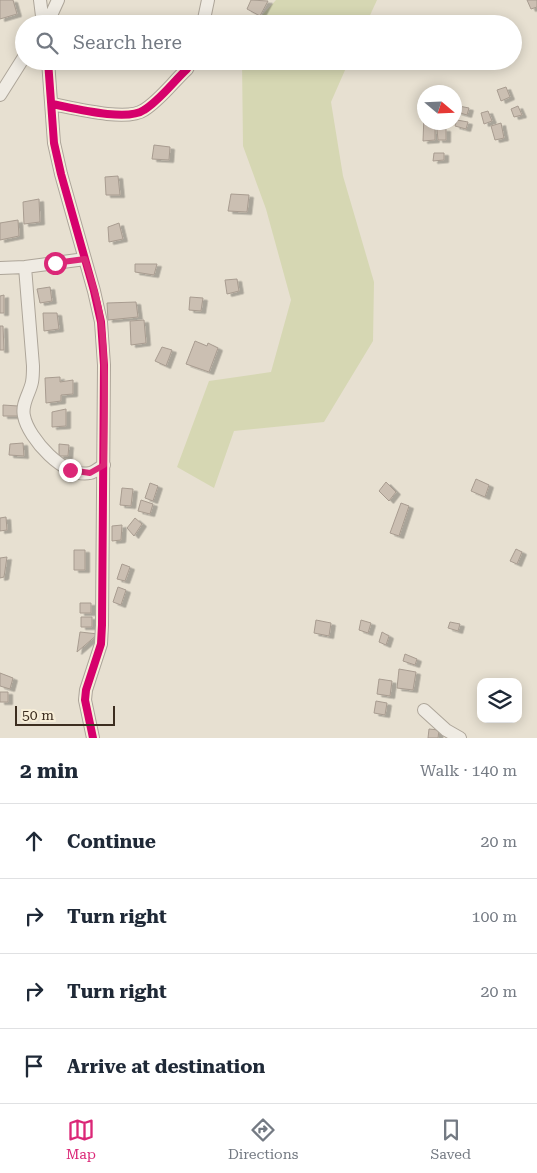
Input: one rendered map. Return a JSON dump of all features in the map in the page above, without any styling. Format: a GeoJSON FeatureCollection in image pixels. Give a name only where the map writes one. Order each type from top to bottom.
{"type":"FeatureCollection","features":[{"type":"Feature","properties":{"kind":"street"},"geometry":{"type":"LineString","coordinates":[[40,0],[41,15]]}},
{"type":"Feature","properties":{"kind":"street"},"geometry":{"type":"LineString","coordinates":[[51,15],[58,0]]}},
{"type":"Feature","properties":{"kind":"street"},"geometry":{"type":"LineString","coordinates":[[205,15],[208,0]]}},
{"type":"Feature","properties":{"kind":"street"},"geometry":{"type":"LineString","coordinates":[[0,95],[16,70]]}},
{"type":"Feature","properties":{"kind":"street"},"geometry":{"type":"LineString","coordinates":[[49,70],[54,143],[60,174],[101,322],[104,365],[101,644],[86,690],[85,700],[92,738]]}},
{"type":"Feature","properties":{"kind":"street"},"geometry":{"type":"LineString","coordinates":[[52,104],[126,116],[143,111],[185,70]]}},
{"type":"Feature","properties":{"kind":"street"},"geometry":{"type":"LineString","coordinates":[[0,268],[25,267],[85,259]]}},
{"type":"Feature","properties":{"kind":"street"},"geometry":{"type":"LineString","coordinates":[[25,267],[34,366],[32,383],[24,406],[23,414],[26,422],[33,437],[47,452],[70,470],[90,473],[104,465]]}},
{"type":"Feature","properties":{"kind":"street"},"geometry":{"type":"LineString","coordinates":[[424,710],[446,730],[460,738]]}},
{"type":"Feature","properties":{"kind":"green space"},"geometry":{"type":"Polygon","coordinates":[[[276,0],[377,0],[370,15],[262,15],[276,0]]]}},
{"type":"Feature","properties":{"kind":"green space"},"geometry":{"type":"Polygon","coordinates":[[[242,70],[345,70],[331,102],[343,176],[374,282],[373,341],[324,422],[234,431],[214,488],[177,467],[209,381],[271,372],[291,300],[266,209],[243,146],[242,70]]]}},
{"type":"Feature","properties":{"kind":"building"},"geometry":{"type":"Polygon","coordinates":[[[0,0],[13,0],[17,14],[0,19],[0,0]]]}},
{"type":"Feature","properties":{"kind":"building"},"geometry":{"type":"Polygon","coordinates":[[[251,0],[268,1],[261,15],[247,9],[251,0]]]}},
{"type":"Feature","properties":{"kind":"building"},"geometry":{"type":"Polygon","coordinates":[[[527,0],[537,0],[537,7],[531,9],[527,0]]]}},
{"type":"Feature","properties":{"kind":"building"},"geometry":{"type":"Polygon","coordinates":[[[506,87],[510,97],[501,101],[497,90],[506,87]]]}},
{"type":"Feature","properties":{"kind":"building"},"geometry":{"type":"Polygon","coordinates":[[[518,106],[522,115],[514,117],[511,109],[518,106]]]}},
{"type":"Feature","properties":{"kind":"building"},"geometry":{"type":"Polygon","coordinates":[[[462,107],[469,108],[467,115],[462,114],[462,107]]]}},
{"type":"Feature","properties":{"kind":"building"},"geometry":{"type":"Polygon","coordinates":[[[488,111],[492,121],[484,124],[481,113],[488,111]]]}},
{"type":"Feature","properties":{"kind":"building"},"geometry":{"type":"Polygon","coordinates":[[[462,121],[468,122],[466,129],[462,128],[462,121]]]}},
{"type":"Feature","properties":{"kind":"building"},"geometry":{"type":"Polygon","coordinates":[[[501,123],[504,138],[495,140],[491,126],[501,123]]]}},
{"type":"Feature","properties":{"kind":"building"},"geometry":{"type":"Polygon","coordinates":[[[423,130],[435,130],[435,140],[423,141],[423,130]]]}},
{"type":"Feature","properties":{"kind":"building"},"geometry":{"type":"Polygon","coordinates":[[[437,130],[446,130],[446,140],[438,140],[437,130]]]}},
{"type":"Feature","properties":{"kind":"building"},"geometry":{"type":"Polygon","coordinates":[[[154,145],[170,147],[169,160],[152,159],[154,145]]]}},
{"type":"Feature","properties":{"kind":"building"},"geometry":{"type":"Polygon","coordinates":[[[434,153],[444,153],[444,160],[433,161],[434,153]]]}},
{"type":"Feature","properties":{"kind":"building"},"geometry":{"type":"Polygon","coordinates":[[[118,176],[120,195],[106,195],[105,177],[118,176]]]}},
{"type":"Feature","properties":{"kind":"building"},"geometry":{"type":"Polygon","coordinates":[[[231,194],[249,195],[247,212],[228,211],[231,194]]]}},
{"type":"Feature","properties":{"kind":"building"},"geometry":{"type":"Polygon","coordinates":[[[39,199],[40,222],[24,224],[23,202],[39,199]]]}},
{"type":"Feature","properties":{"kind":"building"},"geometry":{"type":"Polygon","coordinates":[[[18,220],[19,236],[0,240],[0,223],[18,220]]]}},
{"type":"Feature","properties":{"kind":"building"},"geometry":{"type":"Polygon","coordinates":[[[119,223],[123,239],[109,242],[108,227],[119,223]]]}},
{"type":"Feature","properties":{"kind":"building"},"geometry":{"type":"Polygon","coordinates":[[[135,264],[157,264],[154,275],[135,272],[135,264]]]}},
{"type":"Feature","properties":{"kind":"building"},"geometry":{"type":"Polygon","coordinates":[[[237,279],[239,291],[227,294],[225,280],[237,279]]]}},
{"type":"Feature","properties":{"kind":"building"},"geometry":{"type":"Polygon","coordinates":[[[50,287],[52,301],[40,303],[37,289],[50,287]]]}},
{"type":"Feature","properties":{"kind":"building"},"geometry":{"type":"Polygon","coordinates":[[[4,295],[4,313],[0,313],[0,296],[4,295]]]}},
{"type":"Feature","properties":{"kind":"building"},"geometry":{"type":"Polygon","coordinates":[[[190,297],[203,298],[201,311],[189,310],[190,297]]]}},
{"type":"Feature","properties":{"kind":"building"},"geometry":{"type":"Polygon","coordinates":[[[136,302],[138,317],[108,320],[107,303],[136,302]]]}},
{"type":"Feature","properties":{"kind":"building"},"geometry":{"type":"Polygon","coordinates":[[[43,313],[57,313],[59,329],[44,331],[43,313]]]}},
{"type":"Feature","properties":{"kind":"building"},"geometry":{"type":"Polygon","coordinates":[[[144,320],[146,343],[131,345],[130,321],[144,320]]]}},
{"type":"Feature","properties":{"kind":"building"},"geometry":{"type":"Polygon","coordinates":[[[0,326],[3,326],[4,350],[0,350],[0,326]]]}},
{"type":"Feature","properties":{"kind":"building"},"geometry":{"type":"Polygon","coordinates":[[[195,341],[207,346],[208,343],[218,348],[209,372],[186,364],[195,341]]]}},
{"type":"Feature","properties":{"kind":"building"},"geometry":{"type":"Polygon","coordinates":[[[162,347],[172,350],[166,366],[155,361],[162,347]]]}},
{"type":"Feature","properties":{"kind":"building"},"geometry":{"type":"Polygon","coordinates":[[[60,377],[60,382],[73,380],[73,394],[61,395],[61,401],[46,403],[45,378],[60,377]]]}},
{"type":"Feature","properties":{"kind":"building"},"geometry":{"type":"Polygon","coordinates":[[[3,405],[18,406],[18,416],[3,416],[3,405]]]}},
{"type":"Feature","properties":{"kind":"building"},"geometry":{"type":"Polygon","coordinates":[[[66,409],[66,426],[52,427],[52,412],[66,409]]]}},
{"type":"Feature","properties":{"kind":"building"},"geometry":{"type":"Polygon","coordinates":[[[23,443],[24,456],[9,455],[10,444],[23,443]]]}},
{"type":"Feature","properties":{"kind":"building"},"geometry":{"type":"Polygon","coordinates":[[[59,444],[69,445],[68,456],[59,456],[59,444]]]}},
{"type":"Feature","properties":{"kind":"building"},"geometry":{"type":"Polygon","coordinates":[[[476,479],[489,485],[485,497],[471,491],[476,479]]]}},
{"type":"Feature","properties":{"kind":"building"},"geometry":{"type":"Polygon","coordinates":[[[386,482],[396,492],[389,501],[379,491],[386,482]]]}},
{"type":"Feature","properties":{"kind":"building"},"geometry":{"type":"Polygon","coordinates":[[[150,483],[158,486],[153,501],[145,498],[150,483]]]}},
{"type":"Feature","properties":{"kind":"building"},"geometry":{"type":"Polygon","coordinates":[[[122,488],[133,489],[131,506],[120,505],[122,488]]]}},
{"type":"Feature","properties":{"kind":"building"},"geometry":{"type":"Polygon","coordinates":[[[141,500],[153,504],[150,514],[138,511],[141,500]]]}},
{"type":"Feature","properties":{"kind":"building"},"geometry":{"type":"Polygon","coordinates":[[[401,503],[409,506],[399,536],[390,533],[401,503]]]}},
{"type":"Feature","properties":{"kind":"building"},"geometry":{"type":"Polygon","coordinates":[[[6,517],[7,530],[0,531],[0,518],[6,517]]]}},
{"type":"Feature","properties":{"kind":"building"},"geometry":{"type":"Polygon","coordinates":[[[135,518],[142,524],[134,536],[127,528],[135,518]]]}},
{"type":"Feature","properties":{"kind":"building"},"geometry":{"type":"Polygon","coordinates":[[[122,525],[121,540],[112,541],[112,526],[122,525]]]}},
{"type":"Feature","properties":{"kind":"building"},"geometry":{"type":"Polygon","coordinates":[[[516,549],[522,552],[517,564],[510,561],[516,549]]]}},
{"type":"Feature","properties":{"kind":"building"},"geometry":{"type":"Polygon","coordinates":[[[74,550],[85,550],[85,570],[74,570],[74,550]]]}},
{"type":"Feature","properties":{"kind":"building"},"geometry":{"type":"Polygon","coordinates":[[[7,557],[4,577],[0,578],[0,558],[7,557]]]}},
{"type":"Feature","properties":{"kind":"building"},"geometry":{"type":"Polygon","coordinates":[[[122,564],[130,567],[125,581],[117,579],[122,564]]]}},
{"type":"Feature","properties":{"kind":"building"},"geometry":{"type":"Polygon","coordinates":[[[118,587],[126,590],[121,605],[113,602],[118,587]]]}},
{"type":"Feature","properties":{"kind":"building"},"geometry":{"type":"Polygon","coordinates":[[[80,603],[91,603],[91,613],[80,613],[80,603]]]}},
{"type":"Feature","properties":{"kind":"building"},"geometry":{"type":"Polygon","coordinates":[[[81,617],[92,617],[92,627],[81,627],[81,617]]]}},
{"type":"Feature","properties":{"kind":"building"},"geometry":{"type":"Polygon","coordinates":[[[316,620],[331,623],[329,636],[314,633],[316,620]]]}},
{"type":"Feature","properties":{"kind":"building"},"geometry":{"type":"Polygon","coordinates":[[[361,620],[371,623],[368,633],[359,630],[361,620]]]}},
{"type":"Feature","properties":{"kind":"building"},"geometry":{"type":"Polygon","coordinates":[[[450,622],[460,624],[458,631],[448,628],[450,622]]]}},
{"type":"Feature","properties":{"kind":"building"},"geometry":{"type":"Polygon","coordinates":[[[80,632],[98,634],[77,652],[80,632]]]}},
{"type":"Feature","properties":{"kind":"building"},"geometry":{"type":"Polygon","coordinates":[[[382,632],[389,636],[386,645],[379,642],[382,632]]]}},
{"type":"Feature","properties":{"kind":"building"},"geometry":{"type":"Polygon","coordinates":[[[405,654],[417,659],[415,665],[403,661],[405,654]]]}},
{"type":"Feature","properties":{"kind":"building"},"geometry":{"type":"Polygon","coordinates":[[[399,669],[416,672],[413,690],[397,688],[399,669]]]}},
{"type":"Feature","properties":{"kind":"building"},"geometry":{"type":"Polygon","coordinates":[[[0,673],[13,678],[10,689],[0,686],[0,673]]]}},
{"type":"Feature","properties":{"kind":"building"},"geometry":{"type":"Polygon","coordinates":[[[379,679],[392,681],[390,696],[377,694],[379,679]]]}},
{"type":"Feature","properties":{"kind":"building"},"geometry":{"type":"Polygon","coordinates":[[[0,692],[8,692],[8,702],[0,702],[0,692]]]}},
{"type":"Feature","properties":{"kind":"building"},"geometry":{"type":"Polygon","coordinates":[[[376,701],[387,703],[385,715],[374,713],[376,701]]]}},
{"type":"Feature","properties":{"kind":"building"},"geometry":{"type":"Polygon","coordinates":[[[429,729],[439,730],[438,738],[428,738],[429,729]]]}},
{"type":"Feature","properties":{"kind":"cycle path"},"geometry":{"type":"LineString","coordinates":[[49,70],[54,143],[101,322],[104,365],[101,644],[86,690],[85,700],[93,738]]}},
{"type":"Feature","properties":{"kind":"cycle path"},"geometry":{"type":"LineString","coordinates":[[52,104],[100,113],[125,115],[136,113],[150,106],[186,70]]}},
{"type":"Feature","properties":{"kind":"route"},"geometry":{"type":"LineString","coordinates":[[55,263],[85,259],[98,306],[103,342],[104,465],[90,473],[70,470]]}}]}
